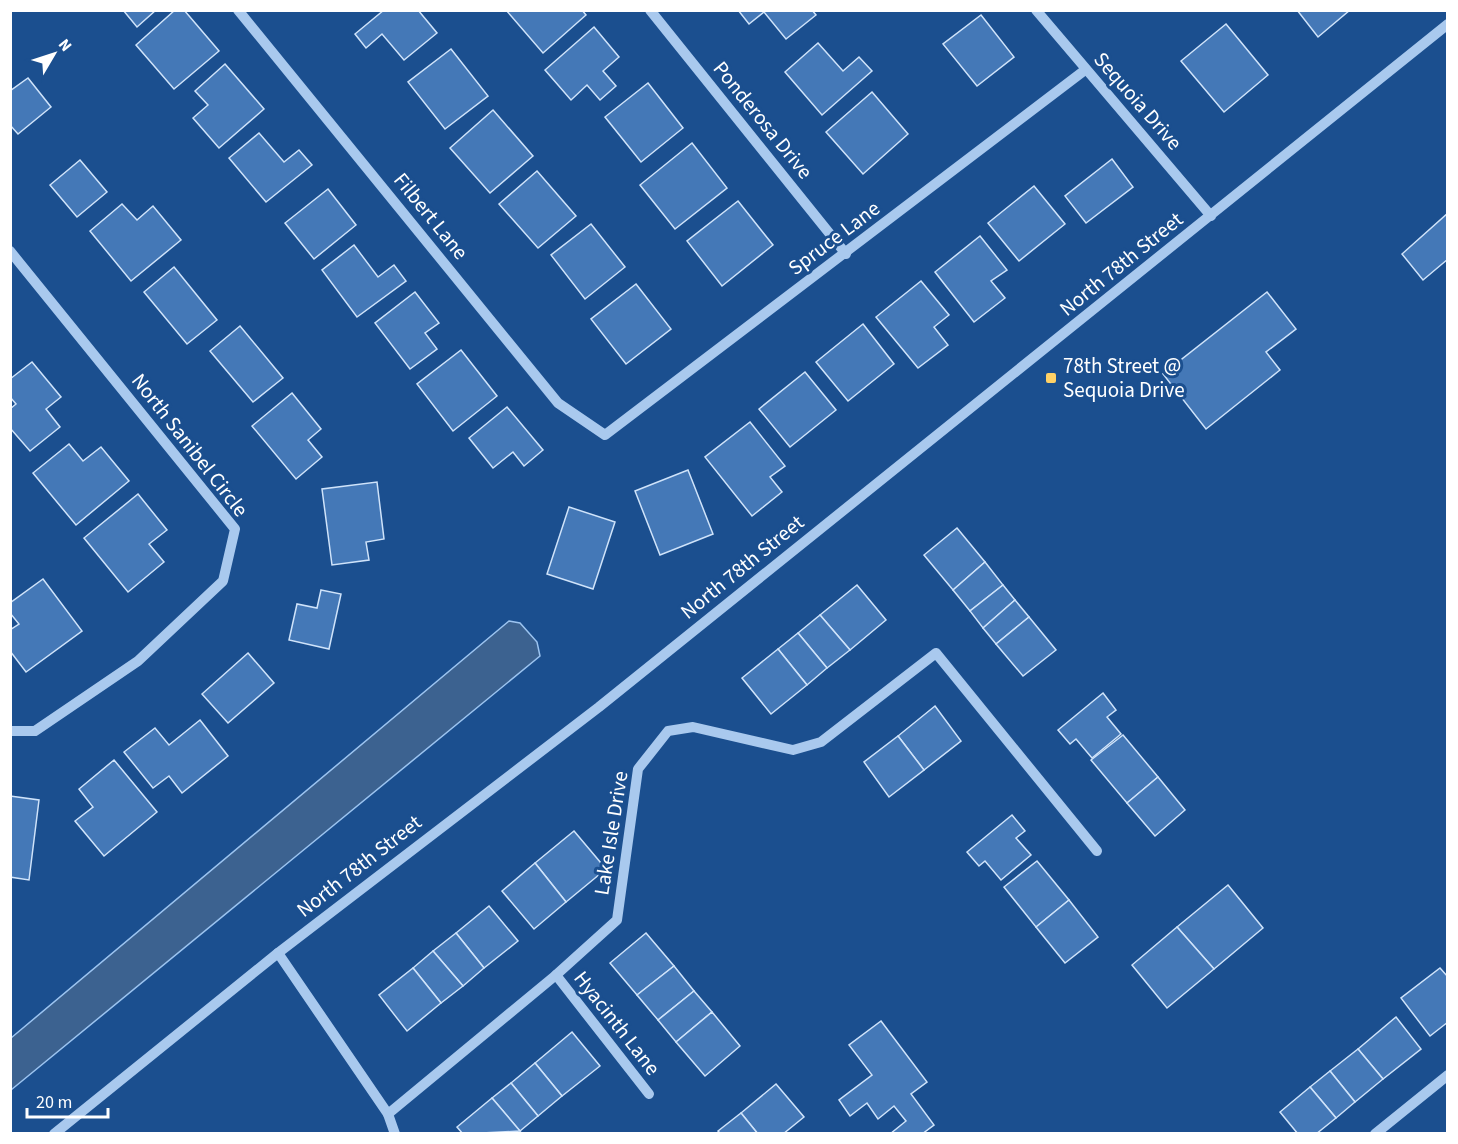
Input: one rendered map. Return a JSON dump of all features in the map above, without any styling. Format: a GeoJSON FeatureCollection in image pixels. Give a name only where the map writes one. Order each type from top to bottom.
{"type":"FeatureCollection","features":[{"type":"Feature","properties":{"kind":"street","name":"Filbert Lane"},"geometry":{"type":"LineString","coordinates":[[238,10],[558,403],[605,435]]}},
{"type":"Feature","properties":{"kind":"street","name":"Ponderosa Drive"},"geometry":{"type":"LineString","coordinates":[[650,10],[846,254]]}},
{"type":"Feature","properties":{"kind":"street","name":"Sequoia Drive"},"geometry":{"type":"LineString","coordinates":[[1036,10],[1211,216]]}},
{"type":"Feature","properties":{"kind":"street","name":"North 78th Street"},"geometry":{"type":"LineString","coordinates":[[54,1134],[278,953],[599,707],[1448,24]]}},
{"type":"Feature","properties":{"kind":"street","name":"Spruce Lane"},"geometry":{"type":"LineString","coordinates":[[605,435],[1085,70]]}},
{"type":"Feature","properties":{"kind":"street","name":"North Sanibel Circle"},"geometry":{"type":"LineString","coordinates":[[10,251],[235,529],[223,581],[138,662],[35,731],[10,731]]}},
{"type":"Feature","properties":{"kind":"street","name":"Lake Isle Drive"},"geometry":{"type":"LineString","coordinates":[[388,1114],[556,975],[617,920],[638,769],[668,730],[693,727],[793,750],[821,742],[936,653],[1097,851]]}},
{"type":"Feature","properties":{"kind":"street"},"geometry":{"type":"LineString","coordinates":[[278,953],[388,1114],[395,1134]]}},
{"type":"Feature","properties":{"kind":"street","name":"Hyacinth Lane"},"geometry":{"type":"LineString","coordinates":[[556,975],[649,1094]]}},
{"type":"Feature","properties":{"kind":"street"},"geometry":{"type":"LineString","coordinates":[[1375,1134],[1448,1075]]}},
{"type":"Feature","properties":{"kind":"water"},"geometry":{"type":"Polygon","coordinates":[[[509,621],[520,623],[537,642],[540,656],[11,1090],[11,1038],[509,621]]]}},
{"type":"Feature","properties":{"kind":"building"},"geometry":{"type":"Polygon","coordinates":[[[123,10],[156,10],[137,27],[123,10]]]}},
{"type":"Feature","properties":{"kind":"building"},"geometry":{"type":"Polygon","coordinates":[[[175,10],[184,10],[219,51],[174,89],[136,45],[175,10]]]}},
{"type":"Feature","properties":{"kind":"building"},"geometry":{"type":"Polygon","coordinates":[[[384,10],[418,10],[437,33],[404,60],[382,34],[366,48],[355,34],[384,10]]]}},
{"type":"Feature","properties":{"kind":"building"},"geometry":{"type":"Polygon","coordinates":[[[506,10],[582,10],[586,15],[543,53],[506,10]]]}},
{"type":"Feature","properties":{"kind":"building"},"geometry":{"type":"Polygon","coordinates":[[[738,10],[812,10],[816,15],[786,39],[764,12],[749,24],[738,10]]]}},
{"type":"Feature","properties":{"kind":"building"},"geometry":{"type":"Polygon","coordinates":[[[1297,10],[1350,10],[1318,37],[1297,10]]]}},
{"type":"Feature","properties":{"kind":"building"},"geometry":{"type":"Polygon","coordinates":[[[981,15],[1014,57],[977,86],[943,44],[981,15]]]}},
{"type":"Feature","properties":{"kind":"building"},"geometry":{"type":"Polygon","coordinates":[[[1226,24],[1268,75],[1224,112],[1181,61],[1226,24]]]}},
{"type":"Feature","properties":{"kind":"building"},"geometry":{"type":"Polygon","coordinates":[[[594,27],[619,57],[603,71],[616,86],[600,100],[587,85],[571,100],[545,70],[594,27]]]}},
{"type":"Feature","properties":{"kind":"building"},"geometry":{"type":"Polygon","coordinates":[[[818,43],[843,71],[859,57],[872,71],[822,115],[785,72],[818,43]]]}},
{"type":"Feature","properties":{"kind":"building"},"geometry":{"type":"Polygon","coordinates":[[[451,49],[488,96],[445,129],[408,82],[451,49]]]}},
{"type":"Feature","properties":{"kind":"building"},"geometry":{"type":"Polygon","coordinates":[[[225,64],[264,109],[219,148],[193,118],[208,105],[195,91],[225,64]]]}},
{"type":"Feature","properties":{"kind":"building"},"geometry":{"type":"Polygon","coordinates":[[[28,78],[51,107],[18,134],[10,125],[10,91],[28,78]]]}},
{"type":"Feature","properties":{"kind":"building"},"geometry":{"type":"Polygon","coordinates":[[[648,83],[683,128],[641,162],[605,117],[648,83]]]}},
{"type":"Feature","properties":{"kind":"building"},"geometry":{"type":"Polygon","coordinates":[[[872,92],[908,134],[863,174],[826,132],[872,92]]]}},
{"type":"Feature","properties":{"kind":"building"},"geometry":{"type":"Polygon","coordinates":[[[493,110],[533,156],[490,193],[450,148],[493,110]]]}},
{"type":"Feature","properties":{"kind":"building"},"geometry":{"type":"Polygon","coordinates":[[[259,133],[284,162],[299,150],[312,165],[266,202],[229,158],[259,133]]]}},
{"type":"Feature","properties":{"kind":"building"},"geometry":{"type":"Polygon","coordinates":[[[692,143],[727,188],[675,229],[640,185],[692,143]]]}},
{"type":"Feature","properties":{"kind":"building"},"geometry":{"type":"Polygon","coordinates":[[[1112,159],[1133,187],[1086,223],[1065,196],[1112,159]]]}},
{"type":"Feature","properties":{"kind":"building"},"geometry":{"type":"Polygon","coordinates":[[[80,160],[107,192],[77,217],[50,185],[80,160]]]}},
{"type":"Feature","properties":{"kind":"building"},"geometry":{"type":"Polygon","coordinates":[[[537,171],[576,216],[538,248],[499,204],[537,171]]]}},
{"type":"Feature","properties":{"kind":"building"},"geometry":{"type":"Polygon","coordinates":[[[1034,186],[1065,224],[1019,261],[988,223],[1034,186]]]}},
{"type":"Feature","properties":{"kind":"building"},"geometry":{"type":"Polygon","coordinates":[[[328,189],[356,225],[314,259],[285,223],[328,189]]]}},
{"type":"Feature","properties":{"kind":"building"},"geometry":{"type":"Polygon","coordinates":[[[738,201],[773,245],[722,286],[687,241],[738,201]]]}},
{"type":"Feature","properties":{"kind":"building"},"geometry":{"type":"Polygon","coordinates":[[[122,204],[137,220],[153,206],[181,240],[131,281],[90,231],[122,204]]]}},
{"type":"Feature","properties":{"kind":"building"},"geometry":{"type":"Polygon","coordinates":[[[1448,213],[1448,259],[1423,280],[1402,254],[1448,213]]]}},
{"type":"Feature","properties":{"kind":"building"},"geometry":{"type":"Polygon","coordinates":[[[591,224],[625,267],[585,299],[551,255],[591,224]]]}},
{"type":"Feature","properties":{"kind":"building"},"geometry":{"type":"Polygon","coordinates":[[[980,236],[1007,270],[991,281],[1005,298],[974,322],[935,272],[980,236]]]}},
{"type":"Feature","properties":{"kind":"building"},"geometry":{"type":"Polygon","coordinates":[[[354,245],[378,277],[394,265],[406,281],[357,317],[322,270],[354,245]]]}},
{"type":"Feature","properties":{"kind":"building"},"geometry":{"type":"Polygon","coordinates":[[[174,267],[217,320],[187,344],[144,292],[174,267]]]}},
{"type":"Feature","properties":{"kind":"building"},"geometry":{"type":"Polygon","coordinates":[[[921,281],[949,315],[934,327],[948,345],[918,368],[876,317],[921,281]]]}},
{"type":"Feature","properties":{"kind":"building"},"geometry":{"type":"Polygon","coordinates":[[[636,284],[671,329],[626,364],[591,319],[636,284]]]}},
{"type":"Feature","properties":{"kind":"building"},"geometry":{"type":"Polygon","coordinates":[[[415,292],[439,323],[425,333],[437,349],[410,369],[375,323],[415,292]]]}},
{"type":"Feature","properties":{"kind":"building"},"geometry":{"type":"Polygon","coordinates":[[[1267,292],[1296,329],[1266,352],[1280,370],[1206,429],[1163,374],[1267,292]]]}},
{"type":"Feature","properties":{"kind":"building"},"geometry":{"type":"Polygon","coordinates":[[[863,324],[894,364],[848,401],[816,362],[863,324]]]}},
{"type":"Feature","properties":{"kind":"building"},"geometry":{"type":"Polygon","coordinates":[[[240,326],[283,378],[253,402],[210,351],[240,326]]]}},
{"type":"Feature","properties":{"kind":"building"},"geometry":{"type":"Polygon","coordinates":[[[461,350],[497,396],[453,431],[417,384],[461,350]]]}},
{"type":"Feature","properties":{"kind":"building"},"geometry":{"type":"Polygon","coordinates":[[[32,362],[61,397],[46,409],[60,427],[30,451],[10,428],[10,409],[16,404],[10,397],[10,379],[32,362]]]}},
{"type":"Feature","properties":{"kind":"building"},"geometry":{"type":"Polygon","coordinates":[[[805,372],[836,410],[790,447],[759,409],[805,372]]]}},
{"type":"Feature","properties":{"kind":"building"},"geometry":{"type":"Polygon","coordinates":[[[292,393],[321,429],[308,440],[322,457],[296,479],[252,426],[292,393]]]}},
{"type":"Feature","properties":{"kind":"building"},"geometry":{"type":"Polygon","coordinates":[[[507,407],[543,450],[524,466],[513,452],[493,468],[469,438],[507,407]]]}},
{"type":"Feature","properties":{"kind":"building"},"geometry":{"type":"Polygon","coordinates":[[[750,422],[785,466],[770,477],[782,492],[752,516],[705,457],[750,422]]]}},
{"type":"Feature","properties":{"kind":"building"},"geometry":{"type":"Polygon","coordinates":[[[69,444],[83,461],[101,447],[129,481],[76,525],[33,473],[69,444]]]}},
{"type":"Feature","properties":{"kind":"building"},"geometry":{"type":"Polygon","coordinates":[[[688,470],[713,534],[660,555],[635,491],[688,470]]]}},
{"type":"Feature","properties":{"kind":"building"},"geometry":{"type":"Polygon","coordinates":[[[377,482],[384,539],[366,542],[369,560],[332,565],[322,489],[377,482]]]}},
{"type":"Feature","properties":{"kind":"building"},"geometry":{"type":"Polygon","coordinates":[[[138,494],[167,530],[149,544],[164,562],[128,592],[84,538],[138,494]]]}},
{"type":"Feature","properties":{"kind":"building"},"geometry":{"type":"Polygon","coordinates":[[[569,507],[615,522],[593,589],[547,574],[569,507]]]}},
{"type":"Feature","properties":{"kind":"building"},"geometry":{"type":"Polygon","coordinates":[[[957,528],[985,562],[953,590],[924,555],[957,528]]]}},
{"type":"Feature","properties":{"kind":"building"},"geometry":{"type":"Polygon","coordinates":[[[985,562],[1003,585],[970,611],[953,590],[985,562]]]}},
{"type":"Feature","properties":{"kind":"building"},"geometry":{"type":"Polygon","coordinates":[[[43,579],[82,631],[26,672],[10,651],[10,630],[19,624],[10,613],[10,603],[43,579]]]}},
{"type":"Feature","properties":{"kind":"building"},"geometry":{"type":"Polygon","coordinates":[[[857,585],[886,620],[850,650],[820,615],[857,585]]]}},
{"type":"Feature","properties":{"kind":"building"},"geometry":{"type":"Polygon","coordinates":[[[1003,585],[1015,600],[983,628],[970,611],[1003,585]]]}},
{"type":"Feature","properties":{"kind":"building"},"geometry":{"type":"Polygon","coordinates":[[[321,590],[341,594],[329,649],[289,640],[297,604],[317,608],[321,590]]]}},
{"type":"Feature","properties":{"kind":"building"},"geometry":{"type":"Polygon","coordinates":[[[1015,600],[1029,617],[996,644],[983,628],[1015,600]]]}},
{"type":"Feature","properties":{"kind":"building"},"geometry":{"type":"Polygon","coordinates":[[[820,615],[850,650],[827,668],[798,633],[820,615]]]}},
{"type":"Feature","properties":{"kind":"building"},"geometry":{"type":"Polygon","coordinates":[[[1029,617],[1056,650],[1023,676],[996,644],[1029,617]]]}},
{"type":"Feature","properties":{"kind":"building"},"geometry":{"type":"Polygon","coordinates":[[[798,633],[827,668],[807,685],[778,649],[798,633]]]}},
{"type":"Feature","properties":{"kind":"building"},"geometry":{"type":"Polygon","coordinates":[[[778,649],[807,685],[771,714],[742,678],[778,649]]]}},
{"type":"Feature","properties":{"kind":"building"},"geometry":{"type":"Polygon","coordinates":[[[248,653],[274,683],[228,723],[202,694],[248,653]]]}},
{"type":"Feature","properties":{"kind":"building"},"geometry":{"type":"Polygon","coordinates":[[[1103,693],[1116,710],[1107,717],[1121,734],[1092,758],[1076,739],[1070,744],[1058,730],[1103,693]]]}},
{"type":"Feature","properties":{"kind":"building"},"geometry":{"type":"Polygon","coordinates":[[[935,706],[961,741],[924,770],[898,736],[935,706]]]}},
{"type":"Feature","properties":{"kind":"building"},"geometry":{"type":"Polygon","coordinates":[[[200,720],[228,756],[182,793],[169,776],[153,788],[124,752],[155,728],[169,745],[200,720]]]}},
{"type":"Feature","properties":{"kind":"building"},"geometry":{"type":"Polygon","coordinates":[[[1123,735],[1158,777],[1127,803],[1091,760],[1123,735]]]}},
{"type":"Feature","properties":{"kind":"building"},"geometry":{"type":"Polygon","coordinates":[[[898,736],[924,770],[889,797],[864,762],[898,736]]]}},
{"type":"Feature","properties":{"kind":"building"},"geometry":{"type":"Polygon","coordinates":[[[114,760],[157,812],[104,856],[75,821],[93,807],[79,789],[114,760]]]}},
{"type":"Feature","properties":{"kind":"building"},"geometry":{"type":"Polygon","coordinates":[[[1158,777],[1185,810],[1155,836],[1127,803],[1158,777]]]}},
{"type":"Feature","properties":{"kind":"building"},"geometry":{"type":"Polygon","coordinates":[[[10,796],[39,800],[29,880],[10,877],[10,796]]]}},
{"type":"Feature","properties":{"kind":"building"},"geometry":{"type":"Polygon","coordinates":[[[1012,815],[1025,831],[1016,838],[1031,855],[1001,880],[985,861],[979,866],[967,852],[1012,815]]]}},
{"type":"Feature","properties":{"kind":"building"},"geometry":{"type":"Polygon","coordinates":[[[574,831],[606,869],[566,902],[535,863],[574,831]]]}},
{"type":"Feature","properties":{"kind":"building"},"geometry":{"type":"Polygon","coordinates":[[[1037,861],[1069,900],[1036,927],[1004,887],[1037,861]]]}},
{"type":"Feature","properties":{"kind":"building"},"geometry":{"type":"Polygon","coordinates":[[[535,863],[566,902],[534,929],[502,891],[535,863]]]}},
{"type":"Feature","properties":{"kind":"building"},"geometry":{"type":"Polygon","coordinates":[[[1228,885],[1263,928],[1214,969],[1177,927],[1228,885]]]}},
{"type":"Feature","properties":{"kind":"building"},"geometry":{"type":"Polygon","coordinates":[[[1069,900],[1098,937],[1065,963],[1036,927],[1069,900]]]}},
{"type":"Feature","properties":{"kind":"building"},"geometry":{"type":"Polygon","coordinates":[[[489,906],[518,941],[484,968],[456,933],[489,906]]]}},
{"type":"Feature","properties":{"kind":"building"},"geometry":{"type":"Polygon","coordinates":[[[1177,927],[1214,969],[1167,1008],[1132,965],[1177,927]]]}},
{"type":"Feature","properties":{"kind":"building"},"geometry":{"type":"Polygon","coordinates":[[[456,933],[484,968],[463,986],[433,951],[456,933]]]}},
{"type":"Feature","properties":{"kind":"building"},"geometry":{"type":"Polygon","coordinates":[[[646,933],[674,966],[637,995],[610,963],[646,933]]]}},
{"type":"Feature","properties":{"kind":"building"},"geometry":{"type":"Polygon","coordinates":[[[433,951],[463,986],[441,1003],[413,968],[433,951]]]}},
{"type":"Feature","properties":{"kind":"building"},"geometry":{"type":"Polygon","coordinates":[[[674,966],[694,991],[658,1020],[637,995],[674,966]]]}},
{"type":"Feature","properties":{"kind":"building"},"geometry":{"type":"Polygon","coordinates":[[[413,968],[441,1003],[407,1031],[379,995],[413,968]]]}},
{"type":"Feature","properties":{"kind":"building"},"geometry":{"type":"Polygon","coordinates":[[[1440,968],[1448,977],[1448,1022],[1430,1036],[1401,998],[1440,968]]]}},
{"type":"Feature","properties":{"kind":"building"},"geometry":{"type":"Polygon","coordinates":[[[694,991],[712,1012],[676,1042],[658,1020],[694,991]]]}},
{"type":"Feature","properties":{"kind":"building"},"geometry":{"type":"Polygon","coordinates":[[[712,1012],[740,1046],[705,1076],[676,1042],[712,1012]]]}},
{"type":"Feature","properties":{"kind":"building"},"geometry":{"type":"Polygon","coordinates":[[[1396,1017],[1421,1049],[1383,1079],[1358,1049],[1396,1017]]]}},
{"type":"Feature","properties":{"kind":"building"},"geometry":{"type":"Polygon","coordinates":[[[881,1021],[927,1082],[911,1094],[934,1125],[922,1134],[890,1134],[906,1121],[894,1106],[878,1119],[867,1103],[850,1116],[839,1100],[872,1075],[849,1045],[881,1021]]]}},
{"type":"Feature","properties":{"kind":"building"},"geometry":{"type":"Polygon","coordinates":[[[572,1032],[600,1066],[562,1096],[535,1063],[572,1032]]]}},
{"type":"Feature","properties":{"kind":"building"},"geometry":{"type":"Polygon","coordinates":[[[1358,1049],[1383,1079],[1355,1102],[1330,1071],[1358,1049]]]}},
{"type":"Feature","properties":{"kind":"building"},"geometry":{"type":"Polygon","coordinates":[[[535,1063],[562,1096],[538,1116],[511,1083],[535,1063]]]}},
{"type":"Feature","properties":{"kind":"building"},"geometry":{"type":"Polygon","coordinates":[[[1330,1071],[1355,1102],[1336,1118],[1310,1087],[1330,1071]]]}},
{"type":"Feature","properties":{"kind":"building"},"geometry":{"type":"Polygon","coordinates":[[[511,1083],[538,1116],[520,1131],[492,1098],[511,1083]]]}},
{"type":"Feature","properties":{"kind":"building"},"geometry":{"type":"Polygon","coordinates":[[[776,1084],[804,1117],[783,1134],[758,1134],[741,1113],[776,1084]]]}},
{"type":"Feature","properties":{"kind":"building"},"geometry":{"type":"Polygon","coordinates":[[[1310,1087],[1336,1118],[1316,1134],[1298,1134],[1280,1112],[1310,1087]]]}},
{"type":"Feature","properties":{"kind":"building"},"geometry":{"type":"Polygon","coordinates":[[[492,1098],[520,1131],[463,1134],[457,1127],[492,1098]]]}},
{"type":"Feature","properties":{"kind":"building"},"geometry":{"type":"Polygon","coordinates":[[[741,1113],[758,1134],[721,1134],[718,1131],[741,1113]]]}},
{"type":"Feature","properties":{"kind":"place","name":"78th Street @ Sequoia Drive"},"geometry":{"type":"Point","coordinates":[1051,378]}}]}
